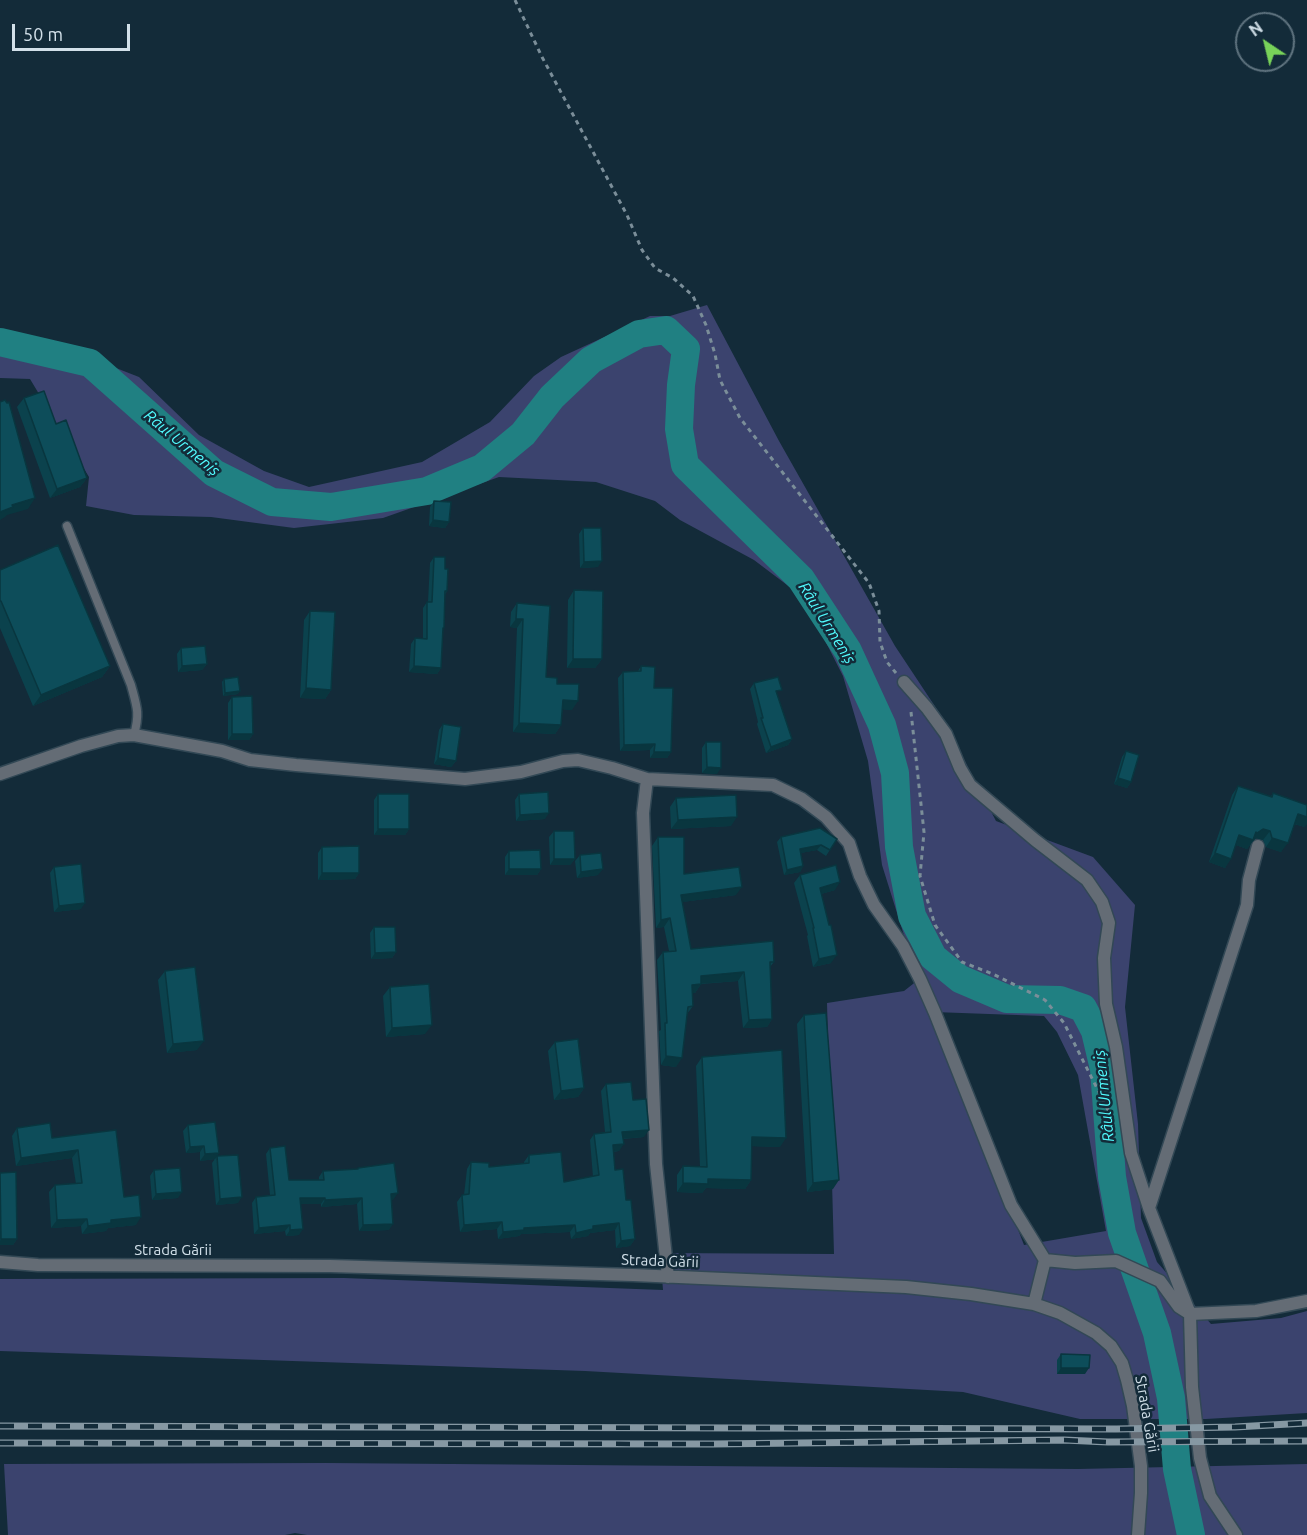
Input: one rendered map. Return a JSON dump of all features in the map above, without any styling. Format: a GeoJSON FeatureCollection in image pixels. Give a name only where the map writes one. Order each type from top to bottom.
{"type":"FeatureCollection","features":[{"type":"Feature","properties":{"kind":"street"},"geometry":{"type":"LineString","coordinates":[[904,682],[946,734],[960,768],[970,785],[1087,880],[1102,902],[1109,923],[1104,958],[1106,1004],[1116,1047],[1131,1153],[1149,1208],[1190,1314],[1192,1387],[1200,1458],[1210,1496],[1236,1535]]}},
{"type":"Feature","properties":{"kind":"street"},"geometry":{"type":"LineString","coordinates":[[0,774],[81,746],[118,736],[134,735],[222,751],[250,760],[465,779],[521,772],[578,759],[647,779],[773,785],[802,799],[826,817],[849,843],[860,876],[874,905],[903,946],[920,979],[1011,1205],[1045,1260],[1034,1304]]}},
{"type":"Feature","properties":{"kind":"street"},"geometry":{"type":"LineString","coordinates":[[647,779],[643,813],[656,1164],[668,1276]]}},
{"type":"Feature","properties":{"kind":"street"},"geometry":{"type":"LineString","coordinates":[[1149,1208],[1247,905],[1249,880],[1258,846]]}},
{"type":"Feature","properties":{"kind":"street"},"geometry":{"type":"LineString","coordinates":[[1045,1260],[1075,1263],[1116,1261],[1160,1281],[1179,1307],[1190,1314],[1256,1311],[1307,1301]]}},
{"type":"Feature","properties":{"kind":"street","name":"Strada Gării"},"geometry":{"type":"LineString","coordinates":[[0,1262],[49,1265],[330,1266],[668,1276],[906,1287],[1034,1304],[1060,1313],[1096,1333],[1111,1346],[1122,1363],[1132,1406],[1141,1466],[1142,1493],[1138,1535]]}},
{"type":"Feature","properties":{"kind":"lane"},"geometry":{"type":"LineString","coordinates":[[67,526],[131,685],[138,719],[134,735]]}},
{"type":"Feature","properties":{"kind":"path"},"geometry":{"type":"LineString","coordinates":[[514,0],[542,57],[627,214],[642,250],[655,268],[673,278],[693,296],[706,325],[720,380],[740,418],[869,583],[879,610],[880,642],[887,662],[904,682]]}},
{"type":"Feature","properties":{"kind":"path"},"geometry":{"type":"LineString","coordinates":[[910,710],[913,719],[924,832],[920,876],[935,925],[962,962],[993,974],[1045,1000],[1064,1023],[1111,1116]]}},
{"type":"Feature","properties":{"kind":"shaded area"},"geometry":{"type":"Polygon","coordinates":[[[707,305],[779,441],[895,646],[942,717],[996,821],[1093,857],[1135,905],[1125,1007],[1138,1124],[1141,1218],[1157,1262],[1211,1324],[1281,1318],[1307,1311],[1307,1413],[1206,1419],[1080,1419],[963,1392],[585,1371],[0,1351],[0,1279],[344,1278],[663,1290],[660,1253],[834,1254],[827,1003],[904,991],[918,980],[882,865],[868,761],[843,676],[814,619],[791,588],[754,560],[680,520],[655,501],[596,482],[499,477],[383,518],[294,528],[211,517],[134,515],[86,506],[89,477],[30,379],[0,378],[0,331],[37,337],[139,377],[199,435],[264,471],[309,487],[422,462],[490,422],[534,376],[561,357],[650,316],[670,316],[707,305]],[[934,1012],[1024,1245],[1106,1231],[1078,1075],[1057,1032],[1044,1016],[934,1012]]]}},
{"type":"Feature","properties":{"kind":"shaded area"},"geometry":{"type":"Polygon","coordinates":[[[326,1463],[1078,1469],[1307,1464],[1307,1535],[307,1535],[295,1533],[285,1535],[8,1535],[4,1464],[326,1463]]]}},
{"type":"Feature","properties":{"kind":"building"},"geometry":{"type":"Polygon","coordinates":[[[44,391],[56,424],[66,420],[87,478],[57,489],[24,398],[44,391]]]}},
{"type":"Feature","properties":{"kind":"building"},"geometry":{"type":"Polygon","coordinates":[[[5,400],[9,402],[35,498],[12,505],[13,507],[0,512],[0,402],[5,400]]]}},
{"type":"Feature","properties":{"kind":"building"},"geometry":{"type":"Polygon","coordinates":[[[434,501],[451,502],[449,522],[433,520],[434,501]]]}},
{"type":"Feature","properties":{"kind":"building"},"geometry":{"type":"Polygon","coordinates":[[[583,528],[601,528],[602,561],[584,562],[583,528]]]}},
{"type":"Feature","properties":{"kind":"building"},"geometry":{"type":"Polygon","coordinates":[[[58,545],[110,666],[41,695],[0,601],[0,570],[58,545]]]}},
{"type":"Feature","properties":{"kind":"building"},"geometry":{"type":"Polygon","coordinates":[[[434,557],[445,557],[445,569],[448,569],[441,668],[414,666],[415,638],[427,639],[427,602],[432,602],[434,557]]]}},
{"type":"Feature","properties":{"kind":"building"},"geometry":{"type":"Polygon","coordinates":[[[574,590],[603,591],[602,659],[573,659],[574,590]]]}},
{"type":"Feature","properties":{"kind":"building"},"geometry":{"type":"Polygon","coordinates":[[[517,603],[550,606],[546,677],[557,678],[557,684],[579,684],[578,701],[563,700],[561,725],[519,723],[523,619],[516,619],[517,603]]]}},
{"type":"Feature","properties":{"kind":"building"},"geometry":{"type":"Polygon","coordinates":[[[310,611],[335,612],[331,690],[306,688],[310,611]]]}},
{"type":"Feature","properties":{"kind":"building"},"geometry":{"type":"Polygon","coordinates":[[[205,646],[207,664],[182,666],[181,648],[205,646]]]}},
{"type":"Feature","properties":{"kind":"building"},"geometry":{"type":"Polygon","coordinates":[[[641,666],[655,667],[654,688],[673,688],[671,752],[654,752],[655,744],[624,745],[623,672],[641,671],[641,666]]]}},
{"type":"Feature","properties":{"kind":"building"},"geometry":{"type":"Polygon","coordinates":[[[238,677],[240,691],[225,693],[224,679],[238,677]]]}},
{"type":"Feature","properties":{"kind":"building"},"geometry":{"type":"Polygon","coordinates":[[[778,677],[782,690],[776,691],[792,739],[771,747],[761,718],[763,718],[754,683],[778,677]]]}},
{"type":"Feature","properties":{"kind":"building"},"geometry":{"type":"Polygon","coordinates":[[[252,696],[253,734],[232,734],[232,697],[252,696]]]}},
{"type":"Feature","properties":{"kind":"building"},"geometry":{"type":"Polygon","coordinates":[[[443,724],[461,727],[456,761],[438,758],[443,724]]]}},
{"type":"Feature","properties":{"kind":"building"},"geometry":{"type":"Polygon","coordinates":[[[706,742],[721,742],[721,768],[707,767],[706,742]]]}},
{"type":"Feature","properties":{"kind":"building"},"geometry":{"type":"Polygon","coordinates":[[[1126,751],[1139,755],[1131,782],[1118,778],[1126,751]]]}},
{"type":"Feature","properties":{"kind":"building"},"geometry":{"type":"Polygon","coordinates":[[[1238,786],[1272,797],[1273,793],[1307,805],[1307,817],[1298,814],[1288,843],[1272,838],[1270,831],[1263,829],[1256,832],[1253,840],[1239,835],[1231,859],[1215,853],[1238,786]]]}},
{"type":"Feature","properties":{"kind":"building"},"geometry":{"type":"Polygon","coordinates":[[[548,792],[549,813],[520,815],[519,794],[548,792]]]}},
{"type":"Feature","properties":{"kind":"building"},"geometry":{"type":"Polygon","coordinates":[[[378,794],[409,794],[409,829],[378,829],[378,794]]]}},
{"type":"Feature","properties":{"kind":"building"},"geometry":{"type":"Polygon","coordinates":[[[736,795],[737,817],[678,820],[676,798],[736,795]]]}},
{"type":"Feature","properties":{"kind":"building"},"geometry":{"type":"Polygon","coordinates":[[[820,828],[837,839],[830,850],[821,845],[800,849],[803,866],[787,870],[781,837],[820,828]]]}},
{"type":"Feature","properties":{"kind":"building"},"geometry":{"type":"Polygon","coordinates":[[[554,831],[574,831],[575,859],[554,859],[554,831]]]}},
{"type":"Feature","properties":{"kind":"building"},"geometry":{"type":"Polygon","coordinates":[[[658,837],[684,837],[684,874],[739,867],[742,887],[681,895],[691,949],[773,941],[774,962],[770,962],[772,1019],[749,1020],[744,972],[701,976],[701,984],[692,985],[693,1006],[688,1007],[682,1058],[666,1056],[665,1023],[667,1023],[663,952],[676,951],[670,918],[661,920],[658,837]]]}},
{"type":"Feature","properties":{"kind":"building"},"geometry":{"type":"Polygon","coordinates":[[[359,846],[359,873],[322,873],[322,847],[359,846]]]}},
{"type":"Feature","properties":{"kind":"building"},"geometry":{"type":"Polygon","coordinates":[[[540,850],[541,869],[509,869],[509,851],[540,850]]]}},
{"type":"Feature","properties":{"kind":"building"},"geometry":{"type":"Polygon","coordinates":[[[601,853],[603,869],[581,872],[580,855],[601,853]]]}},
{"type":"Feature","properties":{"kind":"building"},"geometry":{"type":"Polygon","coordinates":[[[81,864],[85,903],[59,906],[54,867],[81,864]]]}},
{"type":"Feature","properties":{"kind":"building"},"geometry":{"type":"Polygon","coordinates":[[[836,865],[840,882],[820,888],[837,955],[819,959],[814,928],[800,875],[836,865]]]}},
{"type":"Feature","properties":{"kind":"building"},"geometry":{"type":"Polygon","coordinates":[[[374,927],[395,927],[396,952],[375,953],[374,927]]]}},
{"type":"Feature","properties":{"kind":"building"},"geometry":{"type":"Polygon","coordinates":[[[195,967],[204,1041],[173,1044],[165,971],[195,967]]]}},
{"type":"Feature","properties":{"kind":"building"},"geometry":{"type":"Polygon","coordinates":[[[429,984],[432,1025],[392,1028],[390,987],[429,984]]]}},
{"type":"Feature","properties":{"kind":"building"},"geometry":{"type":"Polygon","coordinates":[[[826,1013],[839,1180],[813,1183],[804,1015],[826,1013]]]}},
{"type":"Feature","properties":{"kind":"building"},"geometry":{"type":"Polygon","coordinates":[[[578,1039],[584,1088],[561,1091],[555,1042],[578,1039]]]}},
{"type":"Feature","properties":{"kind":"building"},"geometry":{"type":"Polygon","coordinates":[[[782,1050],[786,1138],[752,1137],[751,1180],[708,1179],[708,1184],[683,1183],[683,1166],[707,1167],[702,1057],[782,1050]]]}},
{"type":"Feature","properties":{"kind":"building"},"geometry":{"type":"Polygon","coordinates":[[[631,1082],[633,1100],[646,1099],[649,1130],[622,1132],[624,1144],[613,1145],[615,1170],[623,1169],[626,1200],[631,1200],[635,1239],[621,1241],[619,1223],[593,1226],[593,1229],[576,1233],[575,1225],[524,1228],[524,1230],[503,1232],[502,1222],[464,1225],[462,1195],[469,1194],[471,1162],[489,1163],[489,1167],[529,1163],[529,1155],[561,1152],[564,1182],[599,1175],[594,1134],[611,1132],[606,1084],[631,1082]]]}},
{"type":"Feature","properties":{"kind":"building"},"geometry":{"type":"Polygon","coordinates":[[[215,1122],[219,1153],[205,1154],[204,1146],[190,1147],[188,1125],[215,1122]]]}},
{"type":"Feature","properties":{"kind":"building"},"geometry":{"type":"Polygon","coordinates":[[[50,1123],[52,1138],[116,1130],[124,1197],[139,1195],[141,1217],[111,1220],[111,1223],[88,1226],[87,1219],[57,1220],[55,1185],[82,1183],[78,1150],[21,1158],[17,1128],[50,1123]]]}},
{"type":"Feature","properties":{"kind":"building"},"geometry":{"type":"Polygon","coordinates":[[[285,1146],[289,1180],[324,1180],[323,1171],[358,1169],[394,1163],[398,1193],[391,1194],[393,1224],[363,1225],[362,1198],[325,1200],[325,1198],[300,1198],[303,1229],[290,1230],[290,1225],[259,1228],[256,1197],[275,1195],[270,1148],[285,1146]]]}},
{"type":"Feature","properties":{"kind":"building"},"geometry":{"type":"Polygon","coordinates":[[[238,1155],[242,1197],[220,1199],[217,1156],[238,1155]]]}},
{"type":"Feature","properties":{"kind":"building"},"geometry":{"type":"Polygon","coordinates":[[[180,1168],[182,1192],[156,1194],[154,1170],[180,1168]]]}},
{"type":"Feature","properties":{"kind":"building"},"geometry":{"type":"Polygon","coordinates":[[[16,1172],[17,1239],[1,1239],[0,1173],[16,1172]]]}},
{"type":"Feature","properties":{"kind":"building"},"geometry":{"type":"Polygon","coordinates":[[[1061,1354],[1090,1355],[1089,1368],[1061,1368],[1061,1354]]]}},
{"type":"Feature","properties":{"kind":"waterway","name":"Râul Urmeniș"},"geometry":{"type":"LineString","coordinates":[[0,342],[90,363],[214,473],[272,502],[331,507],[427,491],[482,468],[523,434],[552,397],[591,360],[639,334],[666,330],[686,349],[681,385],[679,429],[685,465],[801,579],[848,651],[882,725],[895,773],[899,847],[912,916],[933,957],[960,979],[1007,999],[1060,1000],[1083,1008],[1095,1031],[1104,1069],[1112,1177],[1122,1233],[1157,1333],[1171,1398],[1177,1469],[1191,1535]]}},
{"type":"Feature","properties":{"kind":"railway"},"geometry":{"type":"LineString","coordinates":[[0,1426],[1116,1429],[1307,1423]]}},
{"type":"Feature","properties":{"kind":"railway"},"geometry":{"type":"LineString","coordinates":[[0,1443],[712,1444],[1064,1440],[1108,1442],[1307,1441]]}}]}
